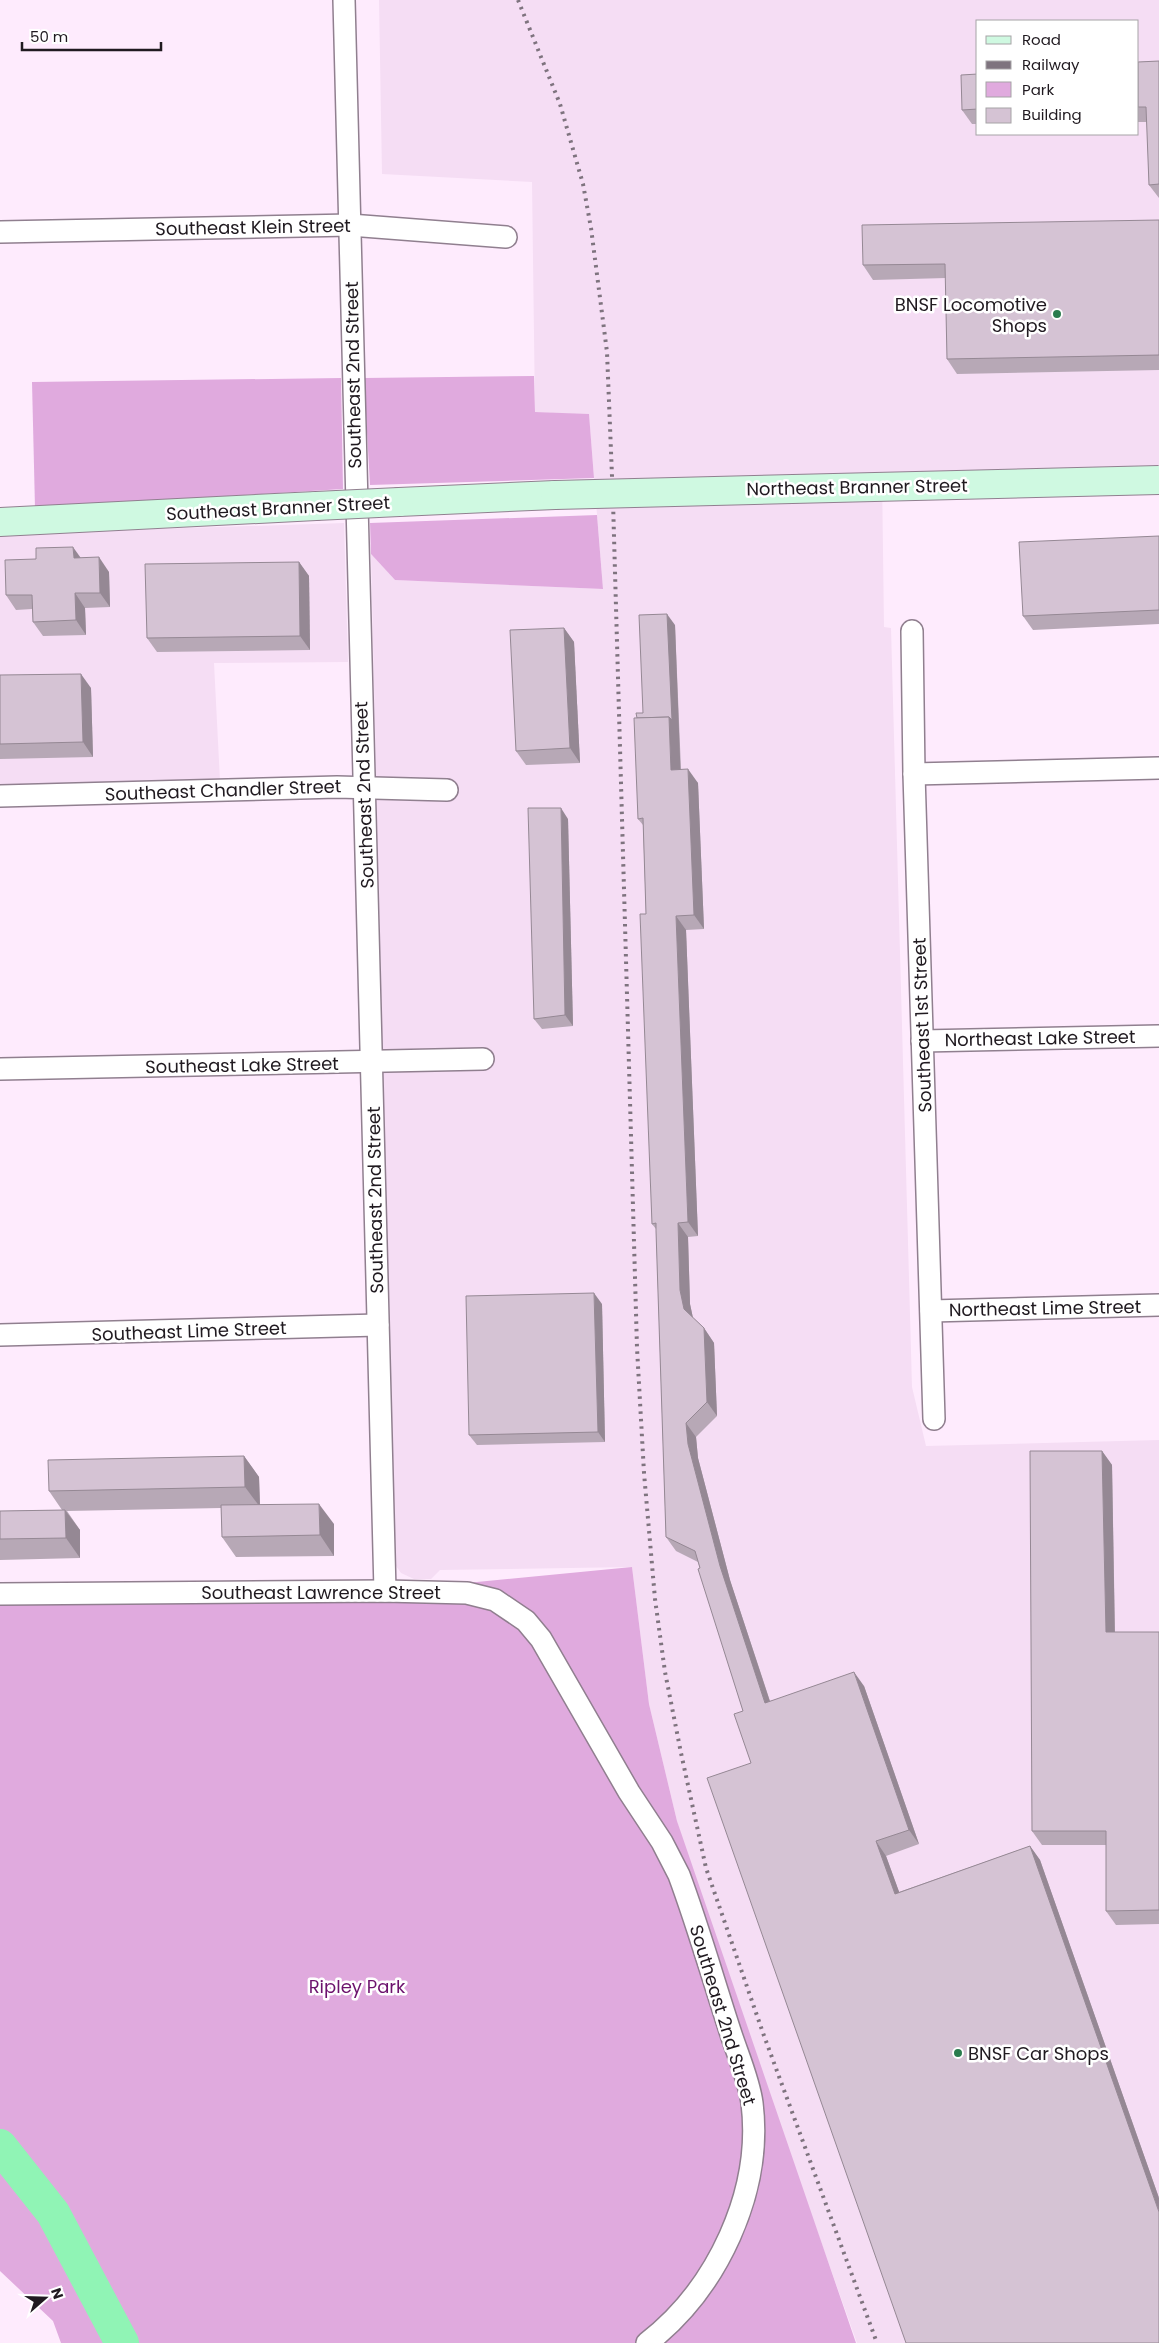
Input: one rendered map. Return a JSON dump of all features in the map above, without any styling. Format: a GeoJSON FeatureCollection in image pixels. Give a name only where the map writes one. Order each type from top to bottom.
{"type":"FeatureCollection","features":[{"type":"Feature","properties":{"kind":"main road","name":"Northeast Branner Street"},"geometry":{"type":"LineString","coordinates":[[555,494],[1159,480]]}},
{"type":"Feature","properties":{"kind":"main road","name":"Southeast Branner Street"},"geometry":{"type":"LineString","coordinates":[[0,522],[555,494]]}},
{"type":"Feature","properties":{"kind":"street","name":"Southeast 2nd Street"},"geometry":{"type":"LineString","coordinates":[[344,0],[385,1591]]}},
{"type":"Feature","properties":{"kind":"street","name":"Southeast Klein Street"},"geometry":{"type":"LineString","coordinates":[[0,232],[350,224],[506,237]]}},
{"type":"Feature","properties":{"kind":"street","name":"Southeast 1st Street"},"geometry":{"type":"LineString","coordinates":[[912,631],[914,774],[934,1419]]}},
{"type":"Feature","properties":{"kind":"street"},"geometry":{"type":"LineString","coordinates":[[914,774],[1159,768]]}},
{"type":"Feature","properties":{"kind":"street","name":"Southeast Chandler Street"},"geometry":{"type":"LineString","coordinates":[[0,796],[363,787],[447,790]]}},
{"type":"Feature","properties":{"kind":"street","name":"Northeast Lake Street"},"geometry":{"type":"LineString","coordinates":[[922,1041],[1159,1036]]}},
{"type":"Feature","properties":{"kind":"street","name":"Southeast Lake Street"},"geometry":{"type":"LineString","coordinates":[[0,1069],[484,1059]]}},
{"type":"Feature","properties":{"kind":"street","name":"Northeast Lime Street"},"geometry":{"type":"LineString","coordinates":[[931,1311],[1159,1305]]}},
{"type":"Feature","properties":{"kind":"street","name":"Southeast Lime Street"},"geometry":{"type":"LineString","coordinates":[[0,1335],[378,1325]]}},
{"type":"Feature","properties":{"kind":"street","name":"Southeast Lawrence Street"},"geometry":{"type":"LineString","coordinates":[[0,1594],[385,1591],[467,1593],[495,1600],[514,1611],[541,1639],[584,1712]]}},
{"type":"Feature","properties":{"kind":"street","name":"Southeast 2nd Street"},"geometry":{"type":"LineString","coordinates":[[584,1712],[629,1792],[662,1842],[678,1875],[752,2101],[754,2155],[748,2190],[735,2224],[699,2288],[672,2322],[647,2343]]}},
{"type":"Feature","properties":{"kind":"shaded area"},"geometry":{"type":"Polygon","coordinates":[[[379,0],[1159,0],[1159,465],[882,474],[884,627],[891,628],[912,1387],[926,1446],[1159,1440],[1159,2343],[857,2343],[708,1924],[677,1821],[649,1704],[632,1567],[440,1570],[431,1579],[414,1579],[401,1573],[394,1563],[371,554],[395,580],[603,589],[589,415],[535,412],[532,182],[382,174],[379,0]]]}},
{"type":"Feature","properties":{"kind":"shaded area"},"geometry":{"type":"Polygon","coordinates":[[[344,523],[348,662],[214,663],[220,781],[0,786],[0,534],[344,523]]]}},
{"type":"Feature","properties":{"kind":"green space"},"geometry":{"type":"Polygon","coordinates":[[[534,376],[535,412],[589,414],[594,478],[370,485],[364,378],[534,376]]]}},
{"type":"Feature","properties":{"kind":"green space"},"geometry":{"type":"Polygon","coordinates":[[[341,378],[343,489],[35,508],[32,382],[341,378]]]}},
{"type":"Feature","properties":{"kind":"green space"},"geometry":{"type":"Polygon","coordinates":[[[597,515],[603,589],[395,580],[371,554],[370,523],[597,515]]]}},
{"type":"Feature","properties":{"kind":"green space","name":"Ripley Park"},"geometry":{"type":"Polygon","coordinates":[[[632,1567],[649,1704],[677,1821],[856,2343],[61,2343],[53,2321],[0,2271],[0,1600],[385,1591],[632,1567]]]}},
{"type":"Feature","properties":{"kind":"building"},"geometry":{"type":"Polygon","coordinates":[[[1159,61],[1159,184],[1149,185],[1146,107],[1139,107],[1139,62],[1159,61]]]}},
{"type":"Feature","properties":{"kind":"building"},"geometry":{"type":"Polygon","coordinates":[[[976,74],[976,109],[962,110],[961,75],[976,74]]]}},
{"type":"Feature","properties":{"kind":"building","name":"BNSF Locomotive Shops"},"geometry":{"type":"Polygon","coordinates":[[[1159,220],[1159,355],[947,359],[945,264],[863,265],[862,225],[1159,220]]]}},
{"type":"Feature","properties":{"kind":"building"},"geometry":{"type":"Polygon","coordinates":[[[1159,536],[1159,610],[1023,616],[1019,542],[1159,536]]]}},
{"type":"Feature","properties":{"kind":"building"},"geometry":{"type":"Polygon","coordinates":[[[73,547],[74,558],[99,557],[100,593],[75,593],[76,620],[33,622],[32,595],[6,595],[5,560],[36,559],[36,548],[73,547]]]}},
{"type":"Feature","properties":{"kind":"building"},"geometry":{"type":"Polygon","coordinates":[[[299,562],[300,636],[147,638],[145,564],[299,562]]]}},
{"type":"Feature","properties":{"kind":"building"},"geometry":{"type":"Polygon","coordinates":[[[667,614],[672,720],[669,717],[637,718],[636,713],[643,713],[639,615],[667,614]]]}},
{"type":"Feature","properties":{"kind":"building"},"geometry":{"type":"Polygon","coordinates":[[[564,628],[570,748],[516,751],[510,630],[564,628]]]}},
{"type":"Feature","properties":{"kind":"building"},"geometry":{"type":"Polygon","coordinates":[[[81,674],[83,742],[0,744],[0,675],[81,674]]]}},
{"type":"Feature","properties":{"kind":"building","name":"BNSF Car Shops"},"geometry":{"type":"Polygon","coordinates":[[[669,717],[671,770],[688,769],[694,915],[676,916],[688,1222],[678,1223],[680,1290],[684,1309],[704,1328],[707,1402],[686,1423],[688,1444],[720,1566],[765,1703],[854,1672],[909,1830],[876,1841],[895,1894],[1030,1846],[1159,2212],[1159,2343],[906,2343],[707,1778],[751,1763],[734,1714],[743,1711],[698,1569],[700,1568],[695,1551],[666,1537],[656,1223],[652,1224],[640,914],[646,914],[643,818],[638,819],[634,718],[669,717]]]}},
{"type":"Feature","properties":{"kind":"building"},"geometry":{"type":"Polygon","coordinates":[[[528,808],[561,808],[565,1015],[534,1019],[528,808]]]}},
{"type":"Feature","properties":{"kind":"building"},"geometry":{"type":"Polygon","coordinates":[[[594,1293],[598,1432],[469,1435],[466,1296],[594,1293]]]}},
{"type":"Feature","properties":{"kind":"building"},"geometry":{"type":"Polygon","coordinates":[[[1030,1451],[1102,1451],[1106,1632],[1159,1632],[1159,1910],[1106,1911],[1106,1831],[1032,1831],[1030,1451]]]}},
{"type":"Feature","properties":{"kind":"building"},"geometry":{"type":"Polygon","coordinates":[[[244,1456],[245,1487],[49,1491],[48,1460],[244,1456]]]}},
{"type":"Feature","properties":{"kind":"building"},"geometry":{"type":"Polygon","coordinates":[[[319,1504],[320,1535],[222,1537],[221,1505],[319,1504]]]}},
{"type":"Feature","properties":{"kind":"building"},"geometry":{"type":"Polygon","coordinates":[[[65,1510],[66,1538],[0,1539],[0,1511],[65,1510]]]}},
{"type":"Feature","properties":{"kind":"waterway"},"geometry":{"type":"LineString","coordinates":[[0,2146],[53,2213],[122,2343]]}},
{"type":"Feature","properties":{"kind":"railway"},"geometry":{"type":"LineString","coordinates":[[518,0],[560,104],[583,184],[591,228],[607,352],[613,501],[637,1348],[644,1473],[655,1599],[665,1672],[706,1868],[763,2033],[877,2343]]}},
{"type":"Feature","properties":{"kind":"place","name":"BNSF Locomotive Shops"},"geometry":{"type":"Point","coordinates":[1057,314]}},
{"type":"Feature","properties":{"kind":"place","name":"BNSF Car Shops"},"geometry":{"type":"Point","coordinates":[958,2053]}}]}
